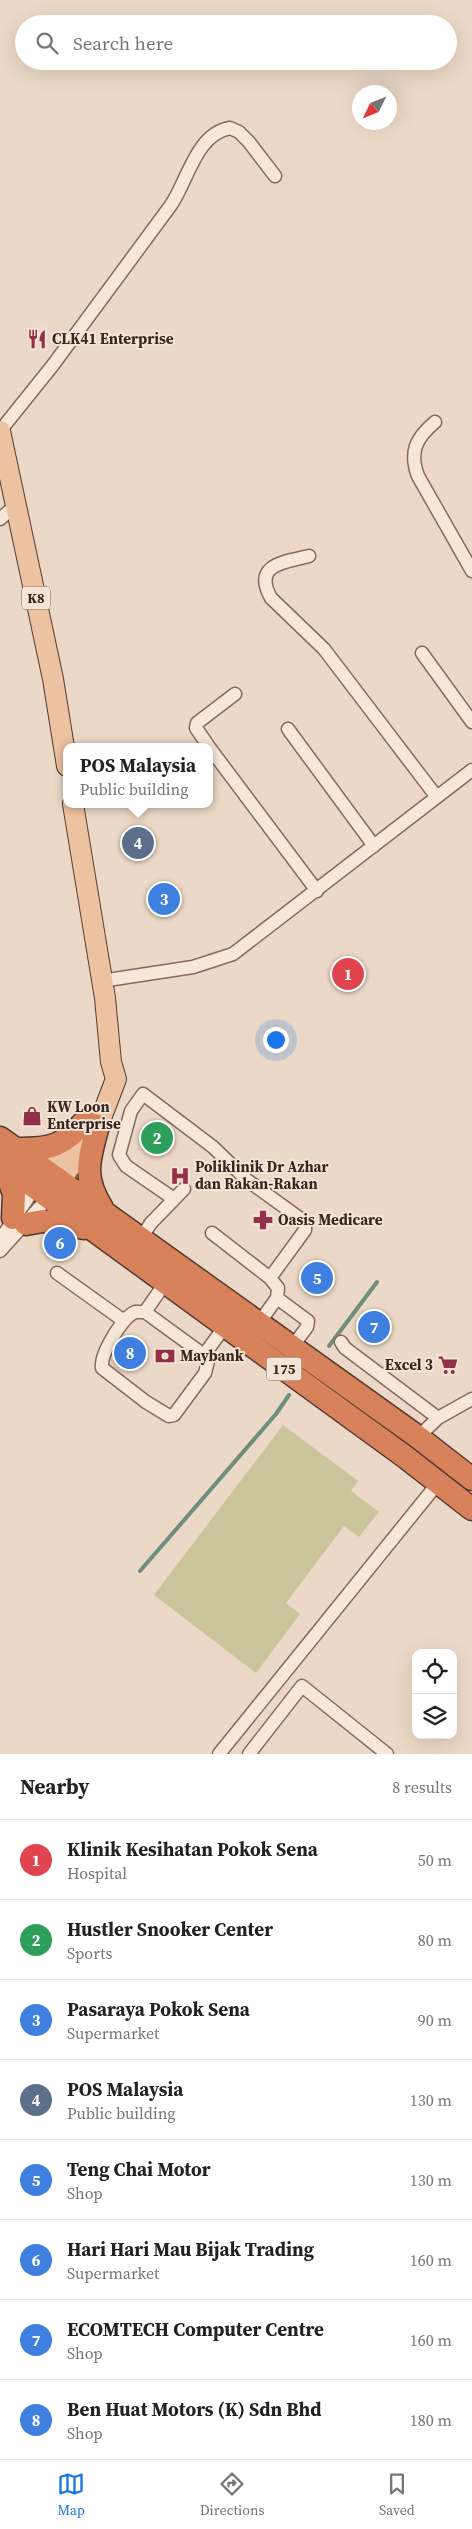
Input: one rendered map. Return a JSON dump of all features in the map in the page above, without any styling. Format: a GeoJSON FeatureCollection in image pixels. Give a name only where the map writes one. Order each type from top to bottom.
{"type":"FeatureCollection","features":[{"type":"Feature","properties":{"kind":"highway"},"geometry":{"type":"LineString","coordinates":[[92,1122],[51,1148],[5,1153],[20,1221],[51,1222],[92,1230]]}},
{"type":"Feature","properties":{"kind":"highway"},"geometry":{"type":"LineString","coordinates":[[92,1122],[87,1167],[92,1190],[104,1212]]}},
{"type":"Feature","properties":{"kind":"highway","name":"175"},"geometry":{"type":"LineString","coordinates":[[5,1153],[55,1176],[418,1437],[472,1479]]}},
{"type":"Feature","properties":{"kind":"highway","name":"175"},"geometry":{"type":"LineString","coordinates":[[5,1153],[41,1194],[225,1326],[472,1509]]}},
{"type":"Feature","properties":{"kind":"main road","name":"K8"},"geometry":{"type":"LineString","coordinates":[[0,431],[54,679],[64,743]]}},
{"type":"Feature","properties":{"kind":"main road"},"geometry":{"type":"LineString","coordinates":[[41,1194],[92,1122],[116,1078],[111,1062],[101,981],[74,808]]}},
{"type":"Feature","properties":{"kind":"street"},"geometry":{"type":"LineString","coordinates":[[0,431],[53,365],[171,204],[180,191],[197,154],[216,132],[230,128],[239,132],[276,176]]}},
{"type":"Feature","properties":{"kind":"street"},"geometry":{"type":"LineString","coordinates":[[435,422],[422,434],[415,444],[414,465],[418,476],[472,571]]}},
{"type":"Feature","properties":{"kind":"street"},"geometry":{"type":"LineString","coordinates":[[0,519],[16,505]]}},
{"type":"Feature","properties":{"kind":"street"},"geometry":{"type":"LineString","coordinates":[[309,556],[273,566],[266,573],[265,588],[324,649],[436,796]]}},
{"type":"Feature","properties":{"kind":"street"},"geometry":{"type":"LineString","coordinates":[[422,653],[472,722]]}},
{"type":"Feature","properties":{"kind":"street"},"geometry":{"type":"LineString","coordinates":[[206,743],[196,728],[197,723],[235,694]]}},
{"type":"Feature","properties":{"kind":"street"},"geometry":{"type":"LineString","coordinates":[[288,729],[374,846]]}},
{"type":"Feature","properties":{"kind":"street"},"geometry":{"type":"LineString","coordinates":[[213,752],[317,891]]}},
{"type":"Feature","properties":{"kind":"street"},"geometry":{"type":"LineString","coordinates":[[101,981],[192,967],[233,954],[472,770]]}},
{"type":"Feature","properties":{"kind":"street"},"geometry":{"type":"LineString","coordinates":[[174,1199],[126,1166],[119,1154],[131,1111],[143,1094],[213,1148],[247,1180],[305,1222],[305,1230],[270,1278]]}},
{"type":"Feature","properties":{"kind":"street"},"geometry":{"type":"LineString","coordinates":[[141,1238],[151,1222],[184,1189]]}},
{"type":"Feature","properties":{"kind":"street"},"geometry":{"type":"LineString","coordinates":[[0,1251],[41,1194]]}},
{"type":"Feature","properties":{"kind":"street"},"geometry":{"type":"LineString","coordinates":[[0,1240],[20,1221]]}},
{"type":"Feature","properties":{"kind":"street"},"geometry":{"type":"LineString","coordinates":[[212,1232],[270,1278],[278,1288],[279,1294],[277,1298],[259,1323]]}},
{"type":"Feature","properties":{"kind":"street"},"geometry":{"type":"LineString","coordinates":[[57,1273],[124,1321]]}},
{"type":"Feature","properties":{"kind":"street"},"geometry":{"type":"LineString","coordinates":[[145,1312],[165,1283]]}},
{"type":"Feature","properties":{"kind":"street"},"geometry":{"type":"LineString","coordinates":[[277,1298],[308,1321],[307,1327],[292,1347]]}},
{"type":"Feature","properties":{"kind":"street"},"geometry":{"type":"LineString","coordinates":[[135,1312],[145,1312],[204,1355],[208,1361],[205,1374],[178,1412],[169,1416],[146,1402],[102,1368],[102,1356],[124,1321],[135,1312]]}},
{"type":"Feature","properties":{"kind":"street"},"geometry":{"type":"LineString","coordinates":[[204,1355],[225,1326]]}},
{"type":"Feature","properties":{"kind":"street"},"geometry":{"type":"LineString","coordinates":[[341,1342],[345,1348],[438,1418]]}},
{"type":"Feature","properties":{"kind":"street"},"geometry":{"type":"LineString","coordinates":[[418,1437],[438,1418],[472,1399]]}},
{"type":"Feature","properties":{"kind":"street"},"geometry":{"type":"LineString","coordinates":[[219,1754],[438,1483]]}},
{"type":"Feature","properties":{"kind":"street"},"geometry":{"type":"LineString","coordinates":[[249,1754],[302,1686],[386,1754]]}},
{"type":"Feature","properties":{"kind":"shaded area"},"geometry":{"type":"Polygon","coordinates":[[[283,1425],[358,1481],[351,1491],[379,1512],[359,1537],[344,1526],[286,1603],[300,1614],[256,1673],[154,1595],[283,1425]]]}},
{"type":"Feature","properties":{"kind":"waterway"},"geometry":{"type":"LineString","coordinates":[[329,1346],[377,1282]]}},
{"type":"Feature","properties":{"kind":"waterway"},"geometry":{"type":"LineString","coordinates":[[140,1571],[276,1414],[289,1395]]}},
{"type":"Feature","properties":{"kind":"place","name":"CLK41 Enterprise"},"geometry":{"type":"Point","coordinates":[37,339]}},
{"type":"Feature","properties":{"kind":"place","name":"POS Malaysia"},"geometry":{"type":"Point","coordinates":[138,843]}},
{"type":"Feature","properties":{"kind":"place","name":"Pasaraya Pokok Sena"},"geometry":{"type":"Point","coordinates":[164,899]}},
{"type":"Feature","properties":{"kind":"place","name":"Klinik Kesihatan Pokok Sena"},"geometry":{"type":"Point","coordinates":[348,974]}},
{"type":"Feature","properties":{"kind":"place","name":"KW Loon Enterprise"},"geometry":{"type":"Point","coordinates":[32,1116]}},
{"type":"Feature","properties":{"kind":"place","name":"Hustler Snooker Center"},"geometry":{"type":"Point","coordinates":[157,1138]}},
{"type":"Feature","properties":{"kind":"place","name":"Poliklinik Dr Azhar dan Rakan-Rakan"},"geometry":{"type":"Point","coordinates":[180,1176]}},
{"type":"Feature","properties":{"kind":"place","name":"Oasis Medicare"},"geometry":{"type":"Point","coordinates":[263,1220]}},
{"type":"Feature","properties":{"kind":"place","name":"Hari Hari Mau Bijak Trading"},"geometry":{"type":"Point","coordinates":[60,1243]}},
{"type":"Feature","properties":{"kind":"place","name":"Teng Chai Motor"},"geometry":{"type":"Point","coordinates":[317,1278]}},
{"type":"Feature","properties":{"kind":"place","name":"ECOMTECH Computer Centre"},"geometry":{"type":"Point","coordinates":[374,1327]}},
{"type":"Feature","properties":{"kind":"place","name":"Ben Huat Motors (K) Sdn Bhd"},"geometry":{"type":"Point","coordinates":[130,1353]}},
{"type":"Feature","properties":{"kind":"place","name":"Maybank"},"geometry":{"type":"Point","coordinates":[165,1356]}},
{"type":"Feature","properties":{"kind":"place","name":"Excel 3"},"geometry":{"type":"Point","coordinates":[448,1365]}}]}
